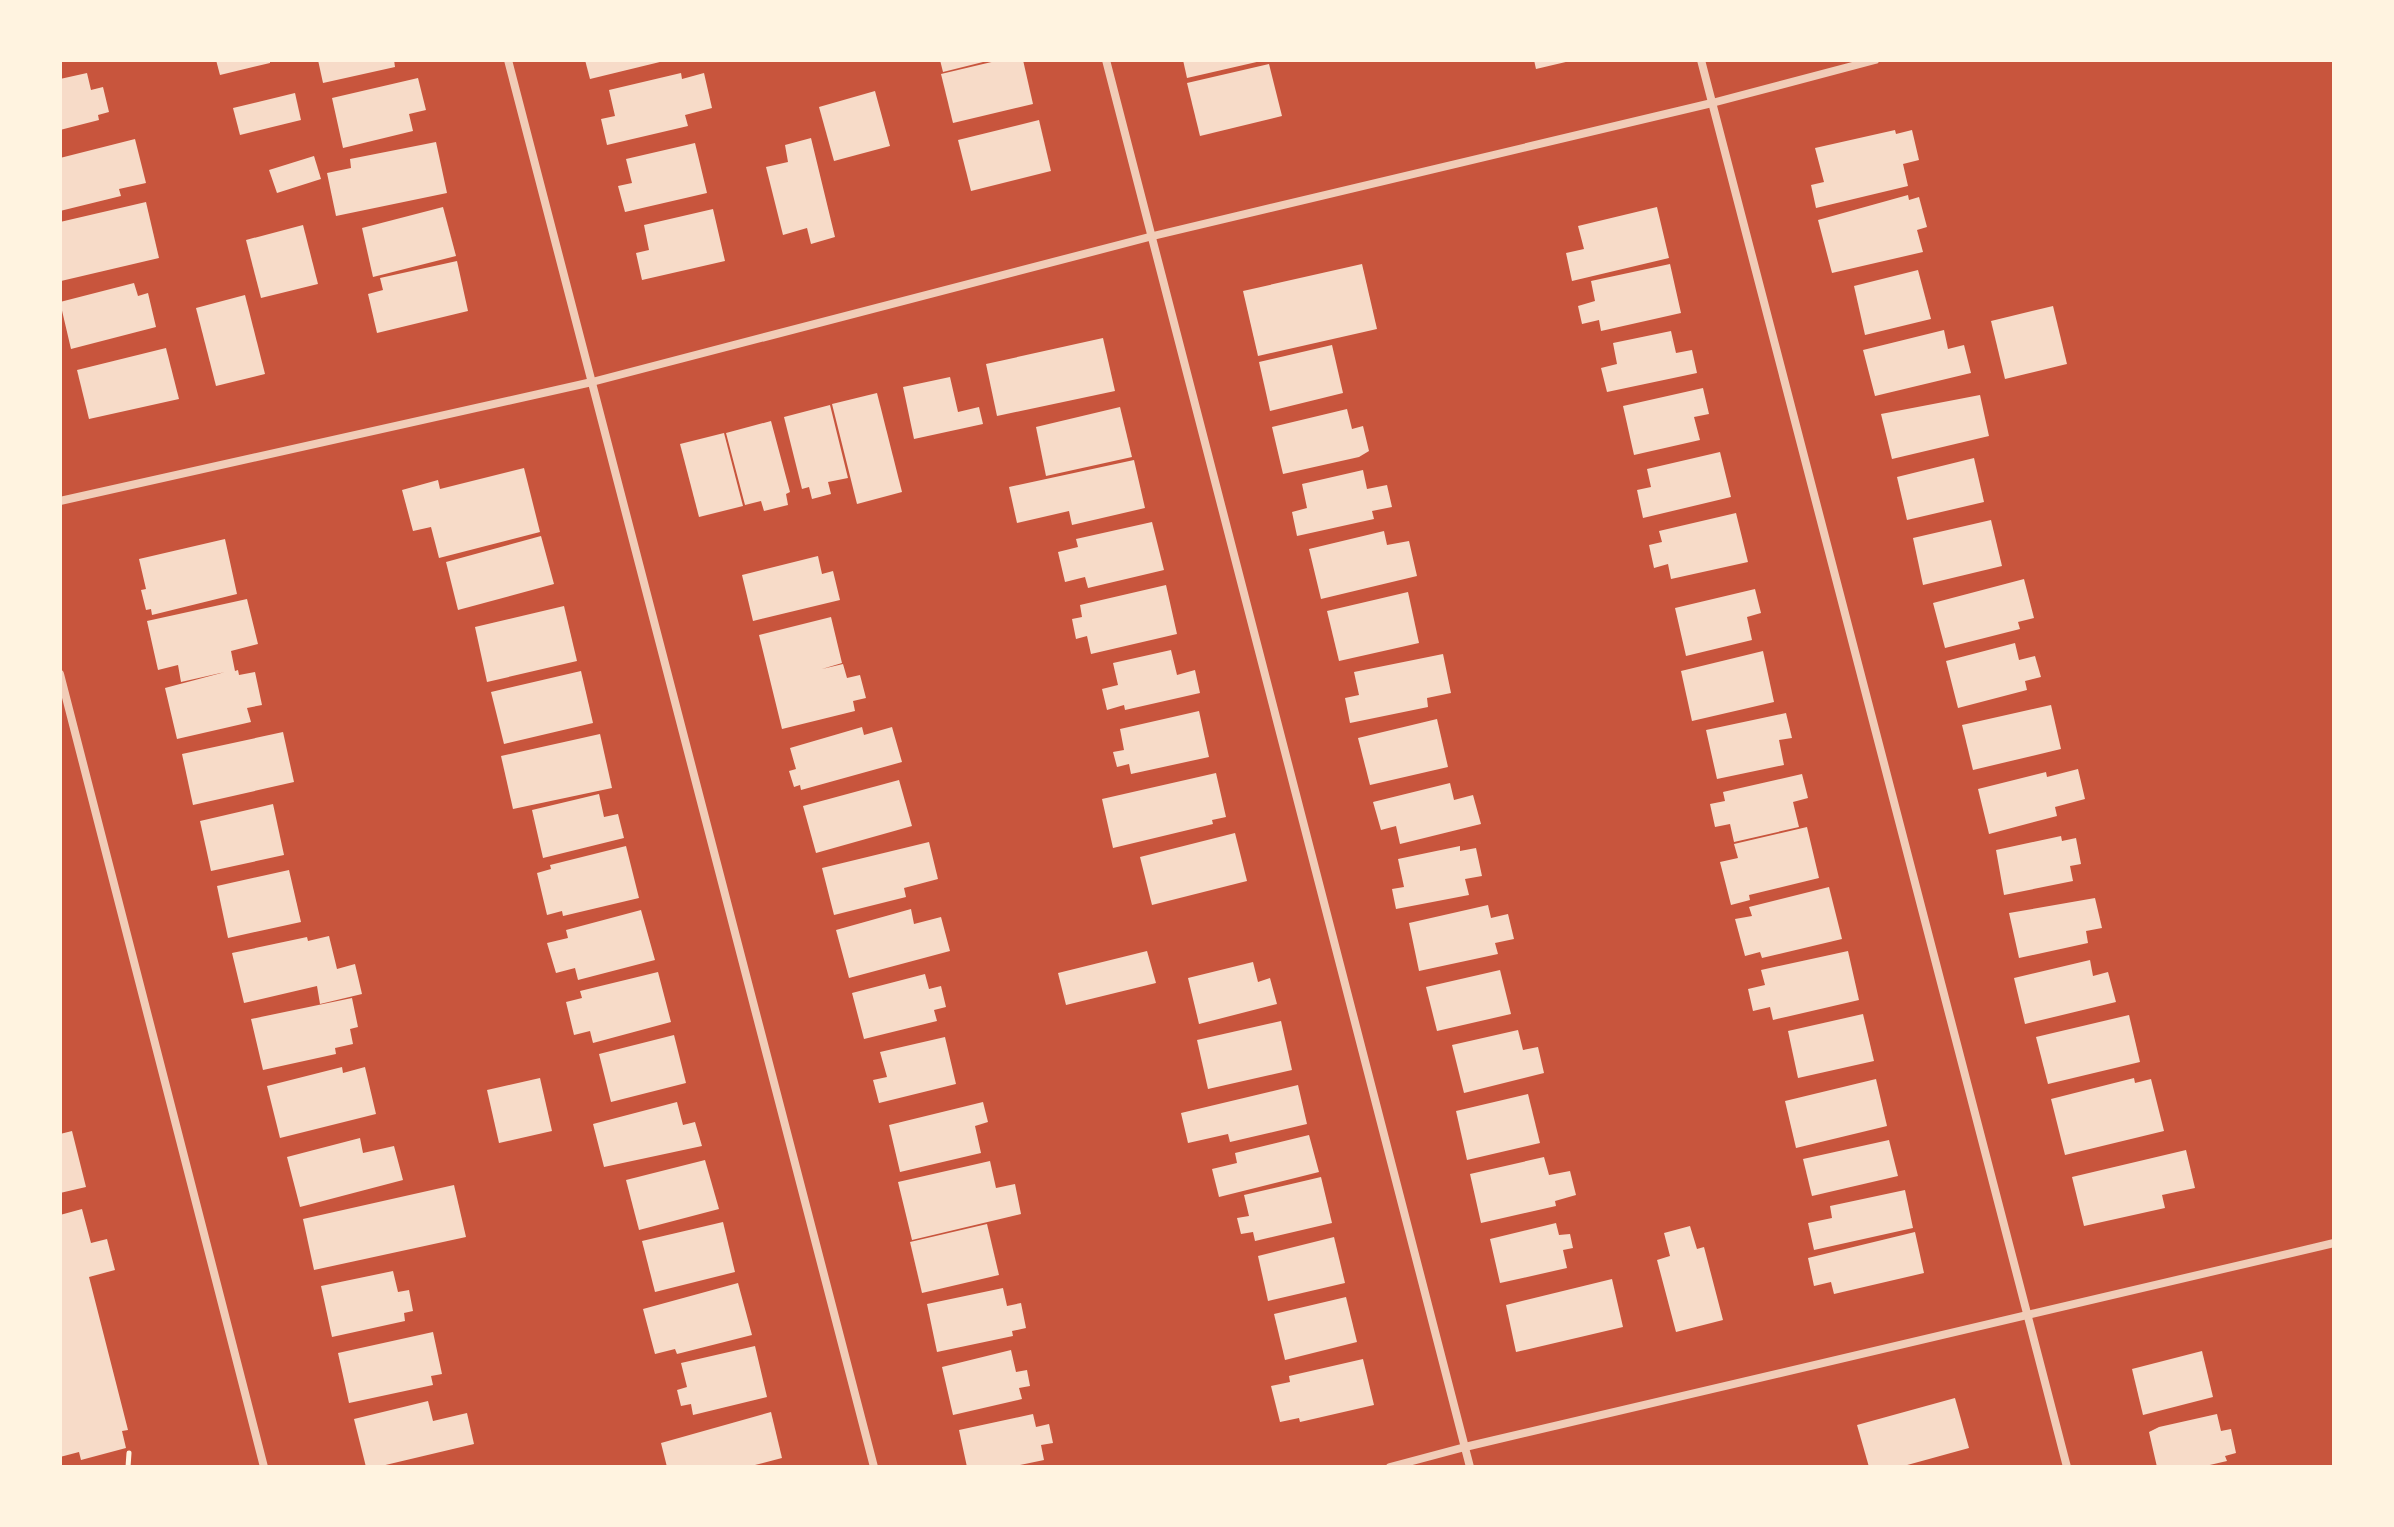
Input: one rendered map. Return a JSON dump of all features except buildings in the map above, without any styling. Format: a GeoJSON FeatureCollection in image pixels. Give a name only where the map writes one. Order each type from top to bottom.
{"type":"FeatureCollection","features":[{"type":"Feature","properties":{"kind":"street"},"geometry":{"type":"LineString","coordinates":[[508,60],[874,1467]]}},
{"type":"Feature","properties":{"kind":"street"},"geometry":{"type":"LineString","coordinates":[[1106,60],[1470,1467]]}},
{"type":"Feature","properties":{"kind":"street"},"geometry":{"type":"LineString","coordinates":[[1701,60],[2067,1467]]}},
{"type":"Feature","properties":{"kind":"street"},"geometry":{"type":"LineString","coordinates":[[60,501],[592,382],[1153,236],[1712,103],[1875,60]]}},
{"type":"Feature","properties":{"kind":"street"},"geometry":{"type":"LineString","coordinates":[[60,674],[264,1467]]}},
{"type":"Feature","properties":{"kind":"street"},"geometry":{"type":"LineString","coordinates":[[1390,1467],[2334,1243]]}},
{"type":"Feature","properties":{"kind":"path"},"geometry":{"type":"LineString","coordinates":[[128,1467],[129,1453]]}}]}
